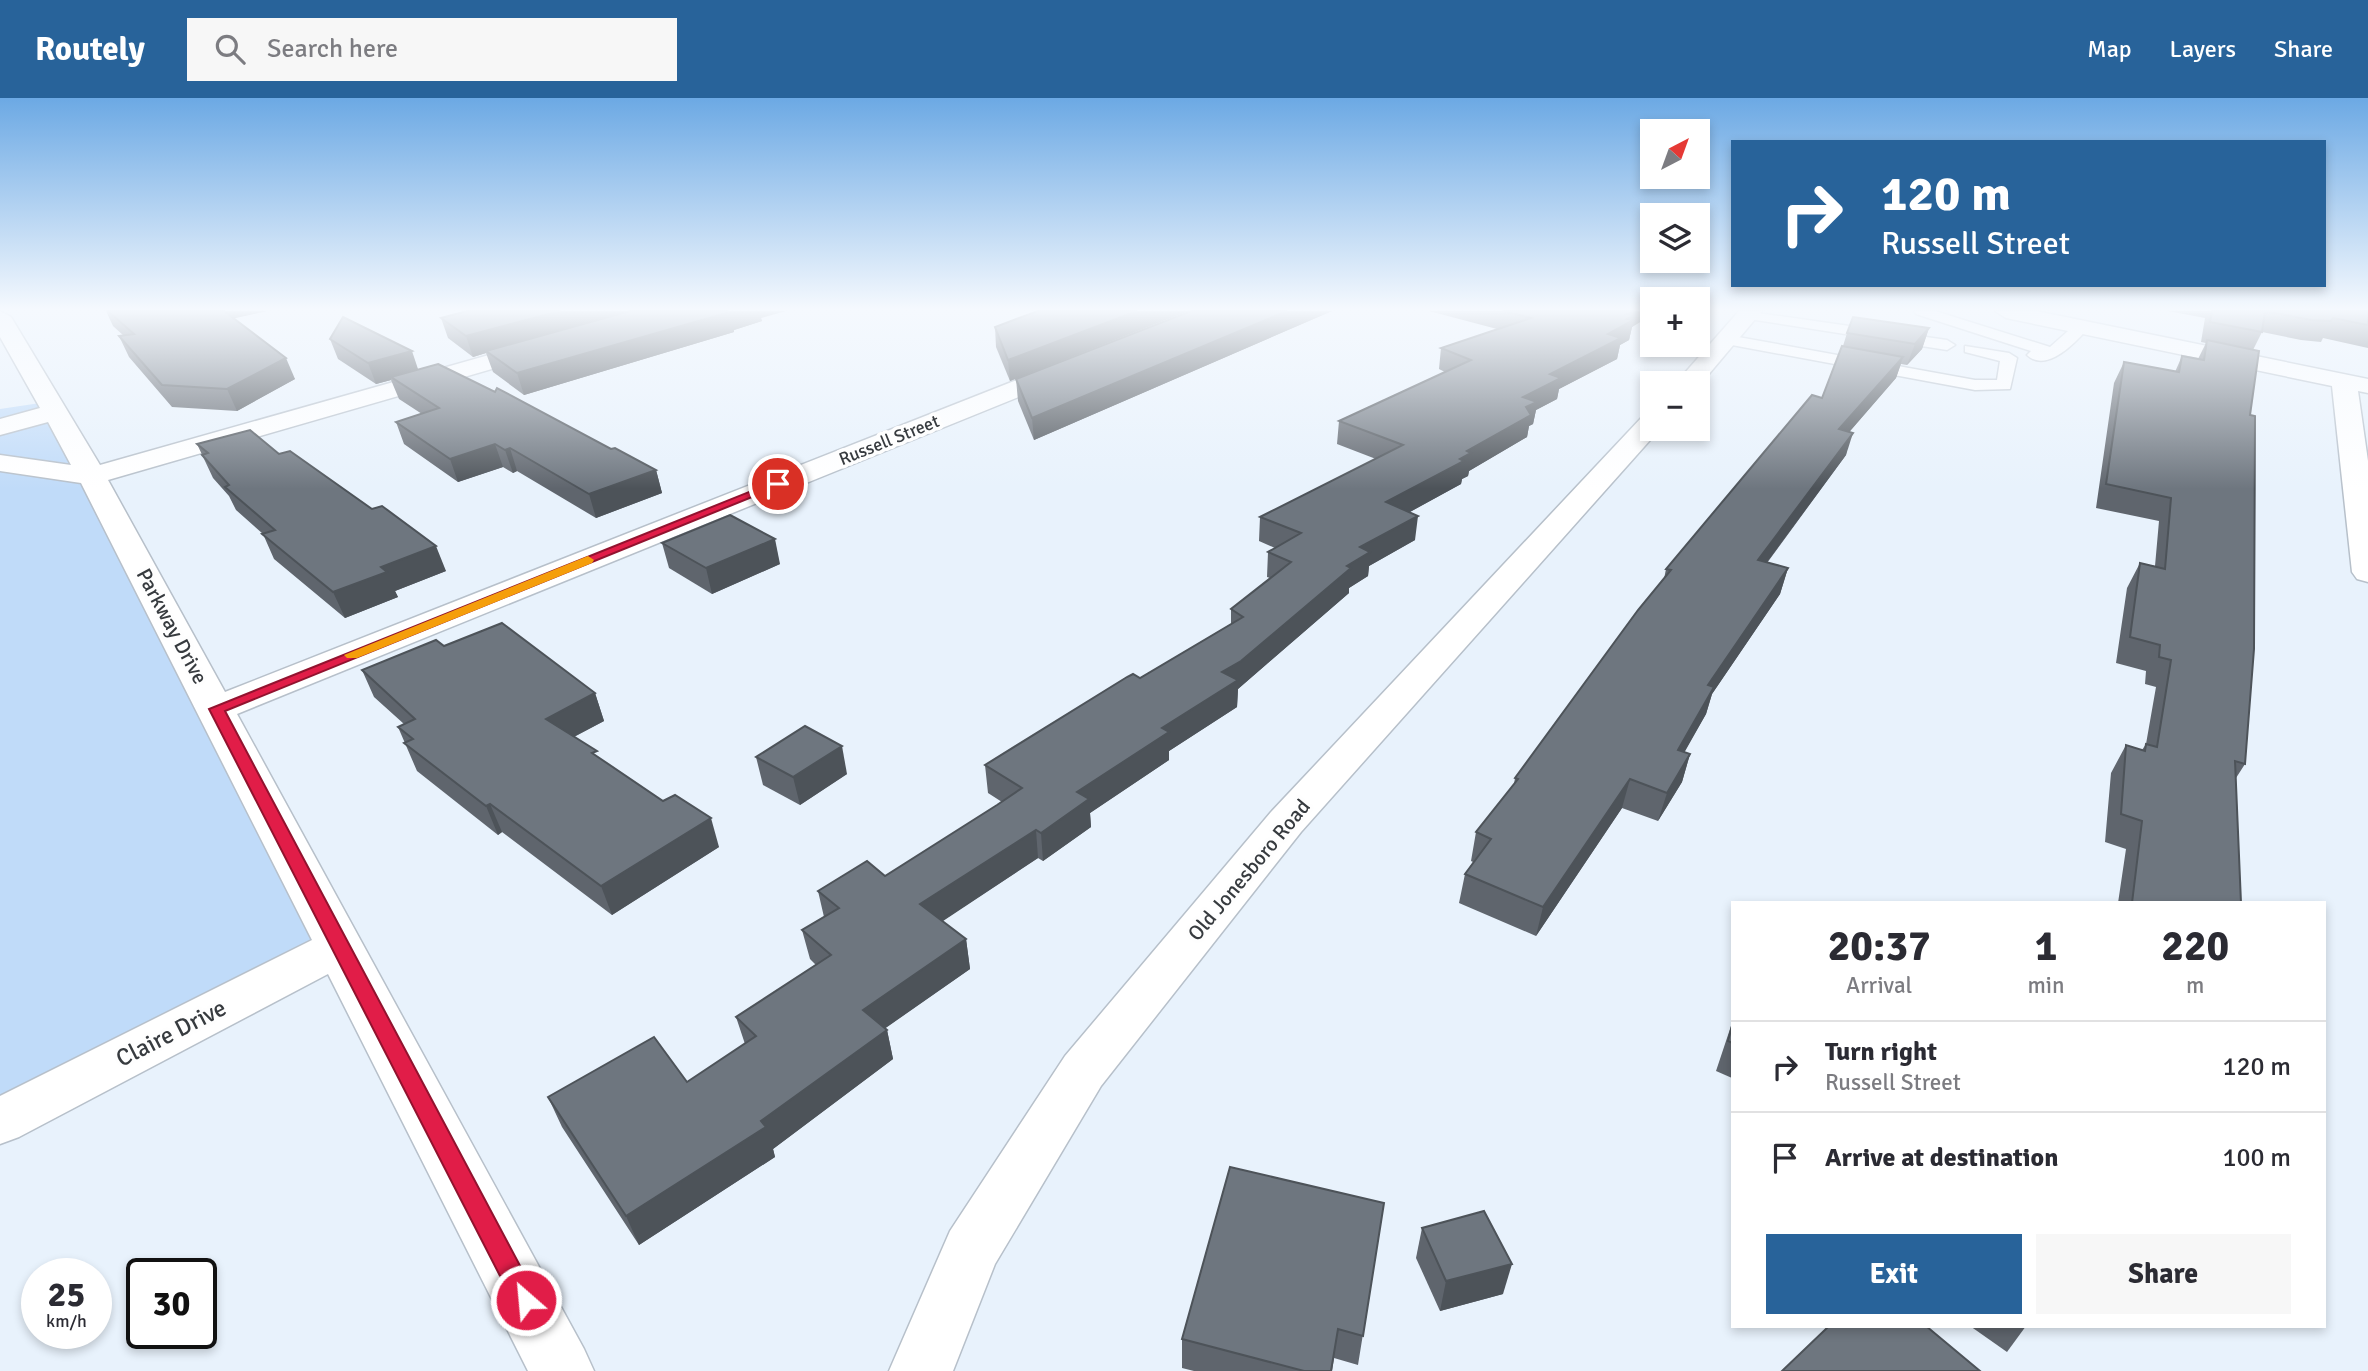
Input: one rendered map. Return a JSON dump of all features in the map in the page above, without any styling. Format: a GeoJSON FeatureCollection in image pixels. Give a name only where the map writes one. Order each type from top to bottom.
{"type":"FeatureCollection","features":[{"type":"Feature","properties":{"kind":"street","name":"Parkway Drive"},"geometry":{"type":"LineString","coordinates":[[30,370],[92,476],[216,709],[562,1371]]}},
{"type":"Feature","properties":{"kind":"street"},"geometry":{"type":"LineString","coordinates":[[0,463],[92,476],[458,370]]}},
{"type":"Feature","properties":{"kind":"street","name":"Russell Street"},"geometry":{"type":"LineString","coordinates":[[216,709],[1062,370]]}},
{"type":"Feature","properties":{"kind":"street"},"geometry":{"type":"LineString","coordinates":[[2292,370],[2356,384],[2368,572]]}},
{"type":"Feature","properties":{"kind":"street"},"geometry":{"type":"LineString","coordinates":[[0,427],[54,412]]}},
{"type":"Feature","properties":{"kind":"street","name":"Old Jonesboro Road"},"geometry":{"type":"LineString","coordinates":[[921,1371],[971,1250],[1083,1071],[1286,822],[1640,435]]}},
{"type":"Feature","properties":{"kind":"street","name":"Claire Drive"},"geometry":{"type":"LineString","coordinates":[[0,1121],[341,946]]}},
{"type":"Feature","properties":{"kind":"lane"},"geometry":{"type":"LineString","coordinates":[[1895,370],[1975,385],[2004,385],[2007,370]]}},
{"type":"Feature","properties":{"kind":"shaded area"},"geometry":{"type":"Polygon","coordinates":[[[47,402],[318,940],[0,1105],[0,409],[47,402]]]}},
{"type":"Feature","properties":{"kind":"building"},"geometry":{"type":"Polygon","coordinates":[[[149,370],[262,370],[227,389],[162,385],[149,370]]]}},
{"type":"Feature","properties":{"kind":"building"},"geometry":{"type":"Polygon","coordinates":[[[415,370],[451,370],[495,392],[497,388],[656,470],[589,494],[510,448],[505,450],[495,444],[450,459],[396,422],[439,408],[391,377],[415,370]]]}},
{"type":"Feature","properties":{"kind":"building"},"geometry":{"type":"Polygon","coordinates":[[[1038,370],[1145,370],[1032,418],[1016,379],[1038,370]]]}},
{"type":"Feature","properties":{"kind":"building"},"geometry":{"type":"Polygon","coordinates":[[[1448,370],[1557,370],[1550,374],[1561,378],[1523,397],[1537,402],[1526,407],[1531,415],[1467,451],[1471,453],[1460,459],[1464,461],[1386,502],[1418,516],[1360,547],[1370,552],[1347,566],[1351,568],[1241,661],[1222,672],[1238,680],[1162,728],[1169,732],[1077,792],[1089,799],[1041,833],[1036,830],[920,904],[966,939],[863,1010],[887,1030],[761,1121],[766,1127],[626,1216],[548,1097],[654,1037],[687,1082],[756,1036],[736,1017],[831,955],[802,930],[839,908],[818,891],[867,861],[885,876],[1022,788],[985,765],[1127,677],[1133,674],[1140,678],[1243,617],[1231,609],[1291,562],[1268,552],[1301,533],[1260,517],[1403,445],[1339,421],[1448,370]]]}},
{"type":"Feature","properties":{"kind":"building"},"geometry":{"type":"Polygon","coordinates":[[[1833,370],[1891,370],[1839,429],[1853,433],[1758,560],[1788,568],[1708,685],[1714,687],[1678,750],[1690,754],[1667,793],[1630,779],[1543,907],[1465,874],[1491,839],[1476,832],[1518,779],[1515,778],[1638,610],[1671,570],[1666,569],[1812,395],[1822,398],[1833,370]]]}},
{"type":"Feature","properties":{"kind":"building"},"geometry":{"type":"Polygon","coordinates":[[[2123,370],[2256,370],[2250,415],[2255,416],[2254,649],[2245,764],[2235,761],[2241,901],[2132,901],[2142,821],[2121,814],[2126,745],[2145,751],[2146,744],[2157,747],[2171,660],[2159,657],[2160,645],[2130,637],[2140,563],[2165,569],[2171,498],[2106,484],[2123,370]]]}},
{"type":"Feature","properties":{"kind":"building"},"geometry":{"type":"Polygon","coordinates":[[[250,430],[279,454],[290,451],[372,509],[382,506],[436,546],[381,567],[387,572],[333,592],[262,534],[275,530],[225,487],[229,485],[202,455],[208,453],[197,444],[250,430]]]}},
{"type":"Feature","properties":{"kind":"building"},"geometry":{"type":"Polygon","coordinates":[[[730,515],[775,539],[706,568],[662,543],[730,515]]]}},
{"type":"Feature","properties":{"kind":"building"},"geometry":{"type":"Polygon","coordinates":[[[502,623],[595,693],[546,719],[597,751],[592,753],[663,801],[675,795],[711,818],[601,886],[490,804],[486,806],[404,743],[413,739],[398,727],[415,719],[362,670],[436,640],[444,646],[502,623]]]}},
{"type":"Feature","properties":{"kind":"building"},"geometry":{"type":"Polygon","coordinates":[[[805,726],[842,746],[793,777],[756,757],[805,726]]]}},
{"type":"Feature","properties":{"kind":"building"},"geometry":{"type":"Polygon","coordinates":[[[1230,1167],[1384,1203],[1363,1336],[1338,1329],[1331,1371],[1304,1371],[1182,1339],[1230,1167]]]}},
{"type":"Feature","properties":{"kind":"building"},"geometry":{"type":"Polygon","coordinates":[[[1484,1211],[1512,1264],[1446,1281],[1422,1228],[1484,1211]]]}},
{"type":"Feature","properties":{"kind":"building"},"geometry":{"type":"Polygon","coordinates":[[[1827,1328],[1928,1328],[1980,1371],[1782,1371],[1827,1328]]]}},
{"type":"Feature","properties":{"kind":"slow traffic"},"geometry":{"type":"LineString","coordinates":[[352,655],[588,560]]}},
{"type":"Feature","properties":{"kind":"route"},"geometry":{"type":"LineString","coordinates":[[526,1300],[216,709],[778,484]]}}]}
